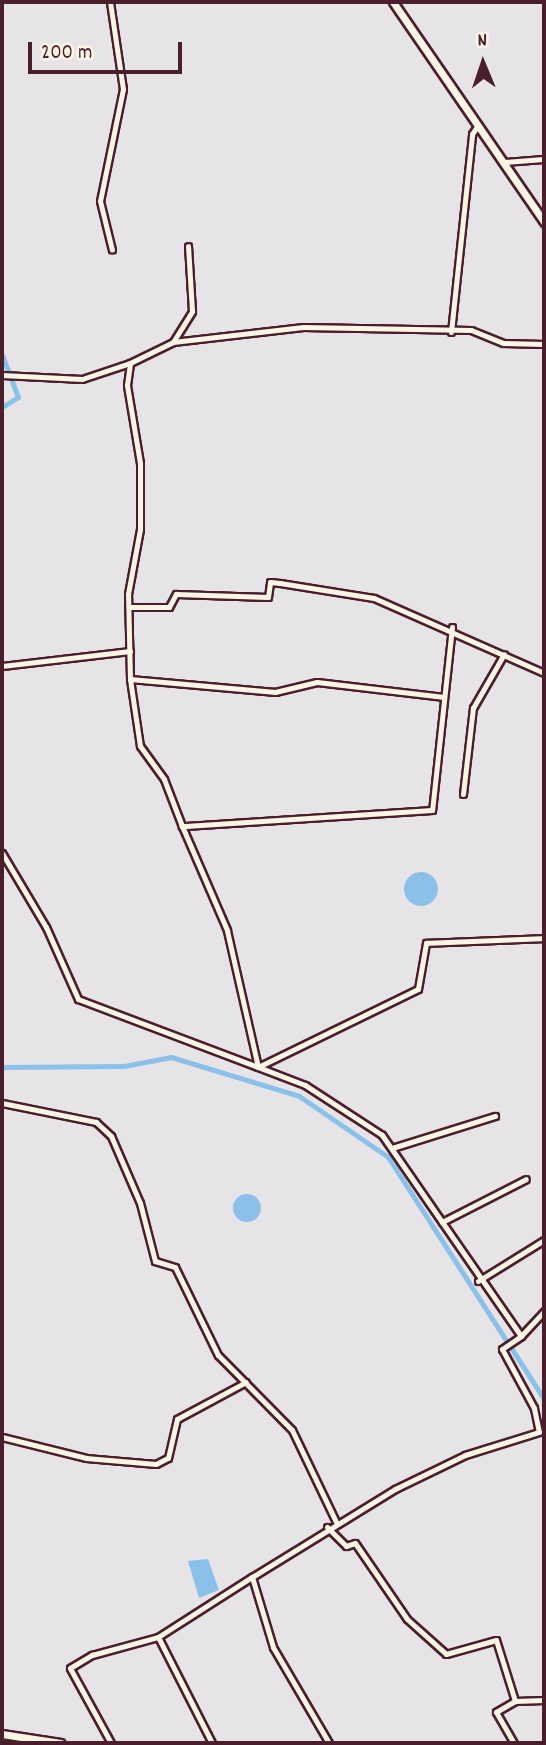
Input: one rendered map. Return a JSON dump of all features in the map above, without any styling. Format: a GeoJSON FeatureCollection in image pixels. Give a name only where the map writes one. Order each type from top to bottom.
{"type":"FeatureCollection","features":[{"type":"Feature","properties":{"kind":"main road"},"geometry":{"type":"LineString","coordinates":[[393,2],[544,222]]}},
{"type":"Feature","properties":{"kind":"main road"},"geometry":{"type":"LineString","coordinates":[[2,1734],[60,1743]]}},
{"type":"Feature","properties":{"kind":"street"},"geometry":{"type":"LineString","coordinates":[[110,2],[123,89],[100,201],[112,250]]}},
{"type":"Feature","properties":{"kind":"street"},"geometry":{"type":"LineString","coordinates":[[452,332],[472,134],[478,125]]}},
{"type":"Feature","properties":{"kind":"street"},"geometry":{"type":"LineString","coordinates":[[504,162],[544,159]]}},
{"type":"Feature","properties":{"kind":"street"},"geometry":{"type":"LineString","coordinates":[[173,342],[192,311],[188,246]]}},
{"type":"Feature","properties":{"kind":"street"},"geometry":{"type":"LineString","coordinates":[[5,376],[20,380],[82,379],[130,363],[173,342],[303,327],[452,332],[544,344]]}},
{"type":"Feature","properties":{"kind":"street"},"geometry":{"type":"LineString","coordinates":[[130,363],[127,385],[140,463],[129,607],[130,680],[140,746],[164,779],[227,930],[258,1068]]}},
{"type":"Feature","properties":{"kind":"street"},"geometry":{"type":"LineString","coordinates":[[129,607],[169,607],[176,594],[268,597],[270,582],[374,598],[452,627],[544,673]]}},
{"type":"Feature","properties":{"kind":"street"},"geometry":{"type":"LineString","coordinates":[[182,827],[432,810],[452,627]]}},
{"type":"Feature","properties":{"kind":"street"},"geometry":{"type":"LineString","coordinates":[[2,666],[130,651]]}},
{"type":"Feature","properties":{"kind":"street"},"geometry":{"type":"LineString","coordinates":[[463,794],[473,708],[504,654]]}},
{"type":"Feature","properties":{"kind":"street"},"geometry":{"type":"LineString","coordinates":[[130,680],[275,692],[317,682],[444,697]]}},
{"type":"Feature","properties":{"kind":"street"},"geometry":{"type":"LineString","coordinates":[[2,853],[41,917],[78,999],[305,1085],[392,1148],[478,1281],[519,1337]]}},
{"type":"Feature","properties":{"kind":"street"},"geometry":{"type":"LineString","coordinates":[[258,1068],[418,989],[426,943],[544,938]]}},
{"type":"Feature","properties":{"kind":"street"},"geometry":{"type":"LineString","coordinates":[[2,1103],[96,1122],[111,1136],[140,1203],[155,1261],[175,1267],[218,1355],[292,1430],[336,1522]]}},
{"type":"Feature","properties":{"kind":"street"},"geometry":{"type":"LineString","coordinates":[[392,1148],[495,1116]]}},
{"type":"Feature","properties":{"kind":"street"},"geometry":{"type":"LineString","coordinates":[[442,1222],[526,1179]]}},
{"type":"Feature","properties":{"kind":"street"},"geometry":{"type":"LineString","coordinates":[[478,1281],[544,1240]]}},
{"type":"Feature","properties":{"kind":"street"},"geometry":{"type":"LineString","coordinates":[[111,1743],[70,1668],[92,1655],[158,1637],[327,1527],[465,1455],[541,1437],[503,1348],[519,1337],[544,1311]]}},
{"type":"Feature","properties":{"kind":"street"},"geometry":{"type":"LineString","coordinates":[[2,1437],[86,1458],[156,1464],[168,1458],[177,1419],[246,1382]]}},
{"type":"Feature","properties":{"kind":"street"},"geometry":{"type":"LineString","coordinates":[[327,1527],[346,1546],[355,1544],[407,1619],[446,1654],[496,1640],[514,1700]]}},
{"type":"Feature","properties":{"kind":"street"},"geometry":{"type":"LineString","coordinates":[[252,1577],[273,1647],[330,1743]]}},
{"type":"Feature","properties":{"kind":"street"},"geometry":{"type":"LineString","coordinates":[[158,1637],[212,1743]]}},
{"type":"Feature","properties":{"kind":"street"},"geometry":{"type":"LineString","coordinates":[[514,1743],[496,1712],[514,1700],[544,1700]]}},
{"type":"Feature","properties":{"kind":"water"},"geometry":{"type":"Polygon","coordinates":[[[421,872],[433,877],[438,889],[433,901],[421,906],[409,901],[404,889],[409,877],[421,872]]]}},
{"type":"Feature","properties":{"kind":"water"},"geometry":{"type":"Polygon","coordinates":[[[247,1194],[257,1198],[261,1208],[257,1218],[247,1222],[237,1218],[233,1208],[237,1198],[247,1194]]]}},
{"type":"Feature","properties":{"kind":"water"},"geometry":{"type":"Polygon","coordinates":[[[208,1559],[219,1590],[199,1598],[188,1561],[208,1559]]]}},
{"type":"Feature","properties":{"kind":"waterway"},"geometry":{"type":"LineString","coordinates":[[2,355],[18,397],[2,407]]}},
{"type":"Feature","properties":{"kind":"waterway"},"geometry":{"type":"LineString","coordinates":[[2,1067],[124,1066],[171,1057],[299,1096],[388,1157],[544,1399]]}}]}
